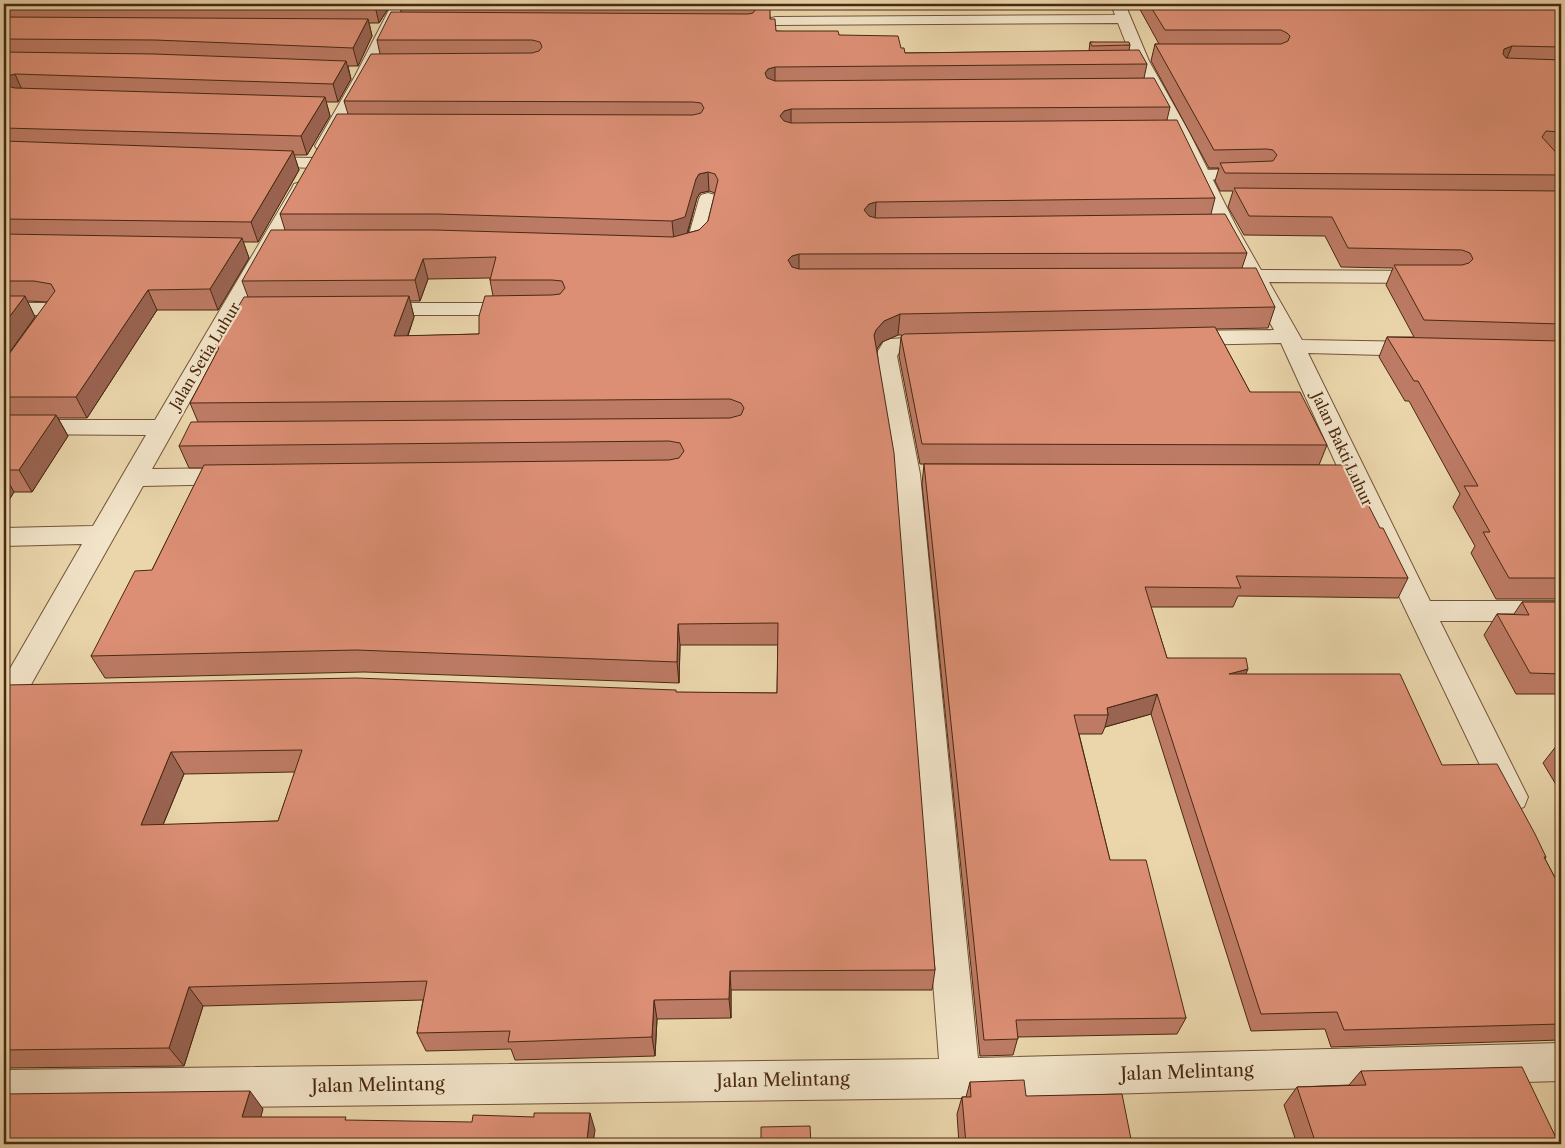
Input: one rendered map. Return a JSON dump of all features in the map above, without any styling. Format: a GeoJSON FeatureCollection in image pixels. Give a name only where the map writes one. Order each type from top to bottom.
{"type":"FeatureCollection","features":[{"type":"Feature","properties":{"kind":"street"},"geometry":{"type":"LineString","coordinates":[[776,21],[1136,41]]}},
{"type":"Feature","properties":{"kind":"street","name":"Jalan Setia Luhur"},"geometry":{"type":"LineString","coordinates":[[7,699],[160,431],[242,309],[268,246],[366,69],[389,22]]}},
{"type":"Feature","properties":{"kind":"street","name":"Jalan Bakti Luhur"},"geometry":{"type":"LineString","coordinates":[[1136,41],[1147,89],[1170,132],[1201,175],[1223,199],[1216,226],[1291,341],[1354,475],[1522,817]]}},
{"type":"Feature","properties":{"kind":"street"},"geometry":{"type":"LineString","coordinates":[[237,161],[315,163]]}},
{"type":"Feature","properties":{"kind":"street"},"geometry":{"type":"LineString","coordinates":[[654,248],[674,249],[693,244],[699,234],[708,199]]}},
{"type":"Feature","properties":{"kind":"street"},"geometry":{"type":"LineString","coordinates":[[1251,279],[1443,277]]}},
{"type":"Feature","properties":{"kind":"street"},"geometry":{"type":"LineString","coordinates":[[352,309],[537,308]]}},
{"type":"Feature","properties":{"kind":"street"},"geometry":{"type":"LineString","coordinates":[[4,309],[44,309],[53,311],[4,379]]}},
{"type":"Feature","properties":{"kind":"street"},"geometry":{"type":"LineString","coordinates":[[1160,338],[1291,341],[1442,349]]}},
{"type":"Feature","properties":{"kind":"street"},"geometry":{"type":"LineString","coordinates":[[960,342],[898,344],[892,346],[886,356],[917,474],[960,1078]]}},
{"type":"Feature","properties":{"kind":"street"},"geometry":{"type":"LineString","coordinates":[[4,427],[160,431],[188,434]]}},
{"type":"Feature","properties":{"kind":"street"},"geometry":{"type":"LineString","coordinates":[[1324,475],[1354,475]]}},
{"type":"Feature","properties":{"kind":"street"},"geometry":{"type":"LineString","coordinates":[[133,478],[258,476]]}},
{"type":"Feature","properties":{"kind":"street"},"geometry":{"type":"LineString","coordinates":[[4,537],[100,535]]}},
{"type":"Feature","properties":{"kind":"street"},"geometry":{"type":"LineString","coordinates":[[1422,611],[1561,611]]}},
{"type":"Feature","properties":{"kind":"street"},"geometry":{"type":"LineString","coordinates":[[7,699],[40,692]]}},
{"type":"Feature","properties":{"kind":"street","name":"Jalan Melintang"},"geometry":{"type":"LineString","coordinates":[[4,1090],[960,1078],[1561,1062]]}},
{"type":"Feature","properties":{"kind":"lane"},"geometry":{"type":"LineString","coordinates":[[1201,175],[1260,174]]}},
{"type":"Feature","properties":{"kind":"building"},"geometry":{"type":"Polygon","coordinates":[[[4,4],[376,4],[375,6],[4,4]]]}},
{"type":"Feature","properties":{"kind":"building"},"geometry":{"type":"Polygon","coordinates":[[[753,4],[768,4],[770,19],[775,19],[776,31],[838,31],[839,35],[898,36],[901,48],[904,48],[905,53],[1139,50],[1147,64],[775,67],[768,69],[765,73],[767,78],[775,81],[1154,78],[1170,107],[791,109],[784,111],[780,116],[784,121],[791,123],[1177,120],[1215,198],[876,202],[869,204],[864,210],[869,216],[876,218],[1225,214],[1247,253],[799,254],[792,256],[788,260],[792,267],[799,269],[1256,268],[1275,307],[900,314],[884,321],[876,330],[874,335],[894,453],[935,970],[730,971],[729,999],[654,1000],[652,1037],[508,1042],[510,1031],[417,1033],[427,981],[189,987],[169,1048],[4,1050],[4,688],[6,685],[356,678],[676,690],[676,692],[777,693],[778,623],[678,624],[677,662],[356,650],[91,656],[135,571],[152,570],[204,465],[669,460],[679,458],[684,451],[680,443],[669,441],[179,446],[191,422],[730,418],[741,415],[744,408],[741,403],[730,399],[190,403],[219,348],[214,348],[244,297],[409,296],[394,336],[479,334],[479,316],[485,296],[552,295],[560,294],[565,288],[562,281],[490,280],[496,257],[423,259],[415,280],[242,281],[271,230],[435,230],[673,237],[699,230],[708,221],[718,180],[715,174],[708,172],[699,174],[696,179],[685,217],[672,221],[436,214],[280,214],[337,114],[693,115],[701,113],[704,108],[701,103],[693,102],[344,101],[371,54],[532,53],[539,51],[542,47],[540,42],[532,40],[377,40],[391,12],[748,14],[753,13],[756,9],[753,4]],[[302,750],[171,752],[141,825],[278,821],[302,750]]]}},
{"type":"Feature","properties":{"kind":"building"},"geometry":{"type":"Polygon","coordinates":[[[1149,4],[1561,4],[1561,47],[1512,46],[1504,49],[1503,54],[1506,58],[1561,60],[1561,133],[1546,131],[1542,137],[1561,158],[1561,175],[1225,173],[1220,163],[1273,161],[1277,155],[1273,150],[1267,149],[1214,150],[1155,44],[1281,44],[1288,41],[1290,36],[1281,30],[1165,30],[1149,4]]]}},
{"type":"Feature","properties":{"kind":"building"},"geometry":{"type":"Polygon","coordinates":[[[4,17],[368,19],[353,48],[155,40],[4,39],[4,17]]]}},
{"type":"Feature","properties":{"kind":"building"},"geometry":{"type":"Polygon","coordinates":[[[1090,42],[1129,42],[1130,45],[1092,46],[1090,42]]]}},
{"type":"Feature","properties":{"kind":"building"},"geometry":{"type":"Polygon","coordinates":[[[4,52],[154,54],[346,61],[333,84],[15,74],[7,76],[5,82],[7,86],[15,88],[325,97],[301,136],[4,128],[4,52]]]}},
{"type":"Feature","properties":{"kind":"building"},"geometry":{"type":"Polygon","coordinates":[[[4,141],[293,151],[251,222],[4,219],[4,141]]]}},
{"type":"Feature","properties":{"kind":"building"},"geometry":{"type":"Polygon","coordinates":[[[1234,188],[1561,191],[1561,324],[1424,320],[1394,265],[1462,265],[1469,263],[1473,259],[1470,253],[1462,250],[1348,248],[1332,217],[1249,216],[1234,188]]]}},
{"type":"Feature","properties":{"kind":"building"},"geometry":{"type":"Polygon","coordinates":[[[4,234],[242,238],[210,289],[148,290],[76,397],[4,397],[4,361],[55,291],[51,284],[34,281],[4,281],[4,234]]]}},
{"type":"Feature","properties":{"kind":"building"},"geometry":{"type":"Polygon","coordinates":[[[4,296],[25,296],[4,324],[4,296]]]}},
{"type":"Feature","properties":{"kind":"building"},"geometry":{"type":"Polygon","coordinates":[[[1215,327],[1250,392],[1300,392],[1327,445],[922,444],[901,337],[904,334],[1215,327]]]}},
{"type":"Feature","properties":{"kind":"building"},"geometry":{"type":"Polygon","coordinates":[[[1387,337],[1561,341],[1561,578],[1509,578],[1483,532],[1490,532],[1464,486],[1478,486],[1418,381],[1414,381],[1387,337]]]}},
{"type":"Feature","properties":{"kind":"building"},"geometry":{"type":"Polygon","coordinates":[[[4,415],[56,415],[19,470],[4,470],[4,415]]]}},
{"type":"Feature","properties":{"kind":"building"},"geometry":{"type":"Polygon","coordinates":[[[924,464],[1348,465],[1408,578],[1236,576],[1241,588],[1145,587],[1167,658],[1246,658],[1248,669],[1229,674],[1400,674],[1442,765],[1497,764],[1535,834],[1546,857],[1544,857],[1561,889],[1561,1024],[1344,1030],[1337,1012],[1261,1014],[1157,694],[1107,708],[1108,715],[1074,715],[1110,860],[1146,860],[1186,1018],[1016,1020],[1018,1039],[984,1040],[924,464]]]}},
{"type":"Feature","properties":{"kind":"building"},"geometry":{"type":"Polygon","coordinates":[[[1522,602],[1561,602],[1561,674],[1530,673],[1497,614],[1529,615],[1522,602]]]}},
{"type":"Feature","properties":{"kind":"building"},"geometry":{"type":"Polygon","coordinates":[[[1522,1067],[1559,1144],[1316,1144],[1297,1087],[1366,1085],[1361,1071],[1522,1067]]]}},
{"type":"Feature","properties":{"kind":"building"},"geometry":{"type":"Polygon","coordinates":[[[1024,1080],[1026,1096],[1122,1094],[1132,1144],[966,1144],[962,1097],[971,1097],[970,1082],[1024,1080]]]}},
{"type":"Feature","properties":{"kind":"building"},"geometry":{"type":"Polygon","coordinates":[[[250,1091],[242,1117],[346,1117],[345,1120],[472,1122],[473,1115],[534,1117],[534,1113],[590,1113],[587,1140],[637,1140],[637,1144],[4,1144],[4,1094],[250,1091]]]}},
{"type":"Feature","properties":{"kind":"building"},"geometry":{"type":"Polygon","coordinates":[[[810,1126],[811,1144],[761,1144],[761,1127],[810,1126]]]}}]}
